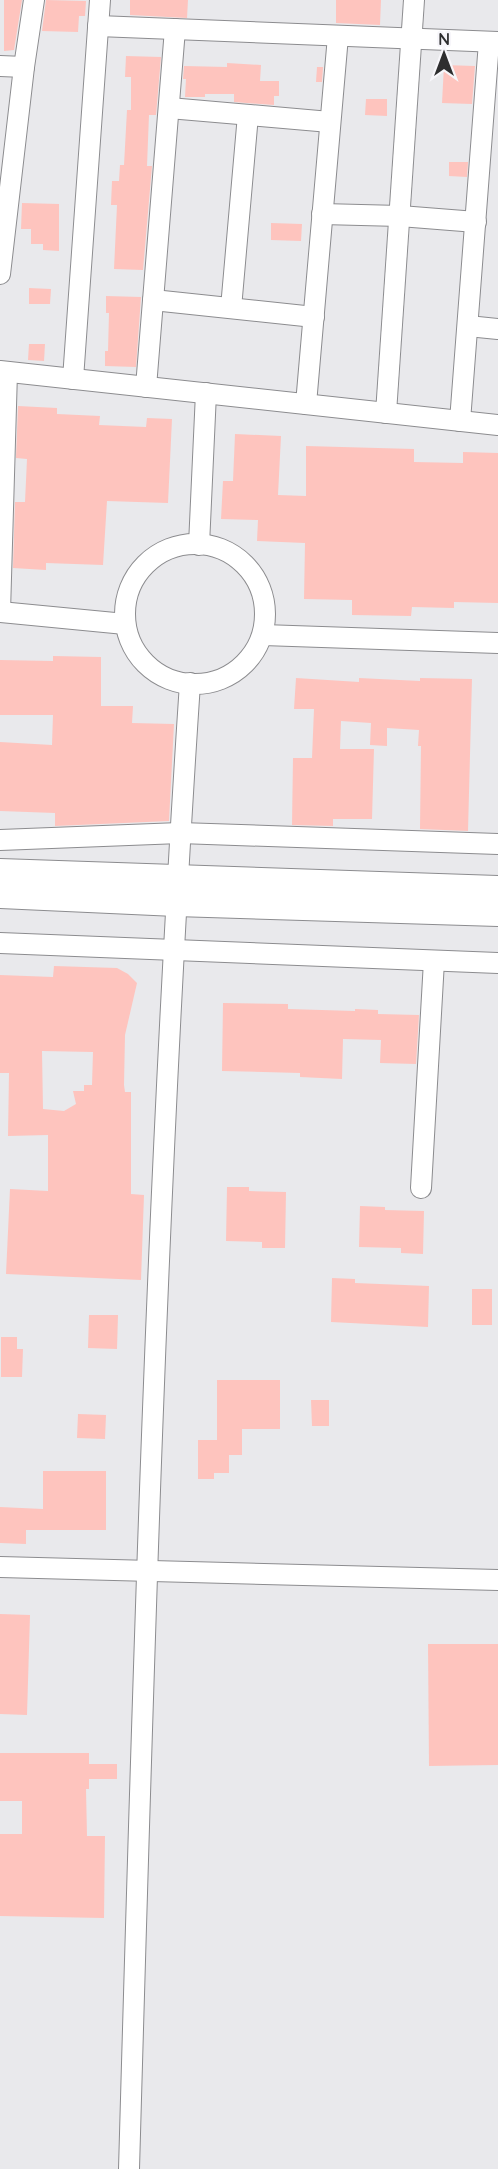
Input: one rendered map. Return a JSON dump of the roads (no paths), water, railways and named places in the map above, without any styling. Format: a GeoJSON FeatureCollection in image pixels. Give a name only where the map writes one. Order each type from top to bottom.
{"type":"FeatureCollection","features":[{"type":"Feature","properties":{"kind":"main road"},"geometry":{"type":"LineString","coordinates":[[0,872],[498,889]]}},
{"type":"Feature","properties":{"kind":"main road"},"geometry":{"type":"LineString","coordinates":[[0,895],[498,913]]}},
{"type":"Feature","properties":{"kind":"street"},"geometry":{"type":"LineString","coordinates":[[0,272],[34,0]]}},
{"type":"Feature","properties":{"kind":"street"},"geometry":{"type":"LineString","coordinates":[[73,379],[100,0]]}},
{"type":"Feature","properties":{"kind":"street"},"geometry":{"type":"LineString","coordinates":[[386,413],[414,0]]}},
{"type":"Feature","properties":{"kind":"street"},"geometry":{"type":"LineString","coordinates":[[98,26],[494,42],[491,120],[476,222],[460,421]]}},
{"type":"Feature","properties":{"kind":"street"},"geometry":{"type":"LineString","coordinates":[[146,387],[175,29]]}},
{"type":"Feature","properties":{"kind":"street"},"geometry":{"type":"LineString","coordinates":[[306,404],[338,36]]}},
{"type":"Feature","properties":{"kind":"street"},"geometry":{"type":"LineString","coordinates":[[0,66],[24,66]]}},
{"type":"Feature","properties":{"kind":"street"},"geometry":{"type":"LineString","coordinates":[[169,108],[330,122]]}},
{"type":"Feature","properties":{"kind":"street"},"geometry":{"type":"LineString","coordinates":[[231,308],[248,115]]}},
{"type":"Feature","properties":{"kind":"street"},"geometry":{"type":"LineString","coordinates":[[322,214],[400,216],[476,222]]}},
{"type":"Feature","properties":{"kind":"street"},"geometry":{"type":"LineString","coordinates":[[153,300],[314,316]]}},
{"type":"Feature","properties":{"kind":"street"},"geometry":{"type":"LineString","coordinates":[[468,326],[498,329]]}},
{"type":"Feature","properties":{"kind":"street"},"geometry":{"type":"LineString","coordinates":[[125,624],[0,612],[4,371],[498,425]]}},
{"type":"Feature","properties":{"kind":"street"},"geometry":{"type":"LineString","coordinates":[[199,545],[206,393]]}},
{"type":"Feature","properties":{"kind":"street"},"geometry":{"type":"LineString","coordinates":[[185,544],[211,545],[238,558],[256,578],[266,604],[263,635],[252,656],[232,675],[205,684],[172,681],[153,671],[134,650],[125,624],[127,595],[139,572],[159,554],[185,544]]}},
{"type":"Feature","properties":{"kind":"street"},"geometry":{"type":"LineString","coordinates":[[263,635],[498,643]]}},
{"type":"Feature","properties":{"kind":"street"},"geometry":{"type":"LineString","coordinates":[[129,2169],[146,1571],[177,878],[190,682]]}},
{"type":"Feature","properties":{"kind":"street"},"geometry":{"type":"LineString","coordinates":[[0,840],[180,833],[498,844]]}},
{"type":"Feature","properties":{"kind":"street"},"geometry":{"type":"LineString","coordinates":[[0,943],[498,963]]}},
{"type":"Feature","properties":{"kind":"street"},"geometry":{"type":"LineString","coordinates":[[421,1188],[434,961]]}},
{"type":"Feature","properties":{"kind":"street"},"geometry":{"type":"LineString","coordinates":[[0,1567],[498,1580]]}}]}
